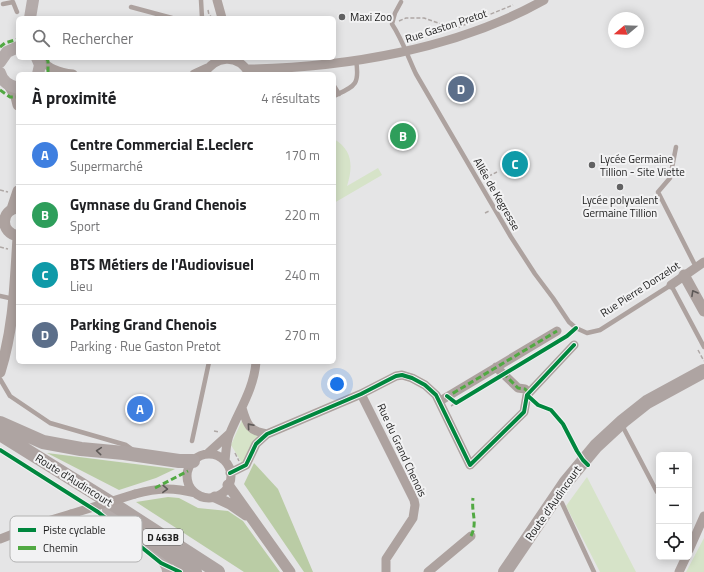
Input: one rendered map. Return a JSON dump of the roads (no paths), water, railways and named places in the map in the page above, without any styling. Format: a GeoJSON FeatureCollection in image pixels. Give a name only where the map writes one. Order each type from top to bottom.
{"type":"FeatureCollection","features":[{"type":"Feature","properties":{"kind":"main road"},"geometry":{"type":"LineString","coordinates":[[30,16],[33,0]]}},
{"type":"Feature","properties":{"kind":"main road"},"geometry":{"type":"LineString","coordinates":[[38,72],[40,65],[39,60]]}},
{"type":"Feature","properties":{"kind":"main road","name":"Route d'Audincourt"},"geometry":{"type":"LineString","coordinates":[[505,572],[566,482],[596,446],[623,421],[647,402],[704,371]]}},
{"type":"Feature","properties":{"kind":"main road","name":"Route d'Audincourt"},"geometry":{"type":"LineString","coordinates":[[515,572],[588,465],[624,429],[651,408],[704,380]]}},
{"type":"Feature","properties":{"kind":"main road"},"geometry":{"type":"LineString","coordinates":[[0,423],[43,442],[81,449],[179,461],[193,460]]}},
{"type":"Feature","properties":{"kind":"main road","name":"Route d'Audincourt"},"geometry":{"type":"LineString","coordinates":[[0,434],[131,516]]}},
{"type":"Feature","properties":{"kind":"main road","name":"Route d'Audincourt"},"geometry":{"type":"LineString","coordinates":[[0,442],[116,516]]}},
{"type":"Feature","properties":{"kind":"main road","name":"Route d'Audincourt"},"geometry":{"type":"LineString","coordinates":[[108,510],[115,516]]}},
{"type":"Feature","properties":{"kind":"main road","name":"Route d'Audincourt"},"geometry":{"type":"LineString","coordinates":[[142,523],[212,570]]}},
{"type":"Feature","properties":{"kind":"main road","name":"Route d'Audincourt"},"geometry":{"type":"LineString","coordinates":[[142,535],[194,572],[212,570]]}},
{"type":"Feature","properties":{"kind":"main road","name":"Route d'Audincourt"},"geometry":{"type":"LineString","coordinates":[[142,540],[156,552],[169,570]]}},
{"type":"Feature","properties":{"kind":"street"},"geometry":{"type":"LineString","coordinates":[[214,16],[216,0]]}},
{"type":"Feature","properties":{"kind":"street"},"geometry":{"type":"LineString","coordinates":[[216,0],[221,16]]}},
{"type":"Feature","properties":{"kind":"street","name":"Rue Gaston Pretot"},"geometry":{"type":"LineString","coordinates":[[248,71],[303,67],[406,52],[428,46],[512,17],[544,0]]}},
{"type":"Feature","properties":{"kind":"street"},"geometry":{"type":"LineString","coordinates":[[40,60],[48,68],[59,72]]}},
{"type":"Feature","properties":{"kind":"street"},"geometry":{"type":"LineString","coordinates":[[198,72],[220,60]]}},
{"type":"Feature","properties":{"kind":"street"},"geometry":{"type":"LineString","coordinates":[[235,60],[248,71]]}},
{"type":"Feature","properties":{"kind":"street","name":"Rue Gaston Pretot"},"geometry":{"type":"LineString","coordinates":[[290,72],[303,67]]}},
{"type":"Feature","properties":{"kind":"street"},"geometry":{"type":"LineString","coordinates":[[6,79],[16,101]]}},
{"type":"Feature","properties":{"kind":"street"},"geometry":{"type":"LineString","coordinates":[[16,195],[2,225],[10,233],[16,236]]}},
{"type":"Feature","properties":{"kind":"street","name":"Rue Pierre Donzelot"},"geometry":{"type":"LineString","coordinates":[[671,285],[700,264]]}},
{"type":"Feature","properties":{"kind":"street"},"geometry":{"type":"LineString","coordinates":[[0,372],[2,357],[13,316],[16,268]]}},
{"type":"Feature","properties":{"kind":"street"},"geometry":{"type":"LineString","coordinates":[[684,275],[704,311]]}},
{"type":"Feature","properties":{"kind":"street"},"geometry":{"type":"LineString","coordinates":[[440,401],[557,331]]}},
{"type":"Feature","properties":{"kind":"street"},"geometry":{"type":"LineString","coordinates":[[230,473],[246,465],[256,444],[267,434],[361,394],[402,374],[425,385],[436,395],[470,465],[524,412],[527,394],[574,345]]}},
{"type":"Feature","properties":{"kind":"street"},"geometry":{"type":"LineString","coordinates":[[225,461],[229,434],[242,408],[252,382],[256,364]]}},
{"type":"Feature","properties":{"kind":"street"},"geometry":{"type":"LineString","coordinates":[[496,367],[518,388],[525,389],[529,393]]}},
{"type":"Feature","properties":{"kind":"street","name":"Rue du Grand Chenois"},"geometry":{"type":"LineString","coordinates":[[361,394],[414,500],[415,505],[413,518],[386,559],[386,572]]}},
{"type":"Feature","properties":{"kind":"street"},"geometry":{"type":"LineString","coordinates":[[242,408],[245,420],[252,429],[257,432],[267,434]]}},
{"type":"Feature","properties":{"kind":"street"},"geometry":{"type":"LineString","coordinates":[[207,454],[229,434]]}},
{"type":"Feature","properties":{"kind":"street"},"geometry":{"type":"LineString","coordinates":[[65,516],[155,488],[175,489],[195,493],[208,498],[215,497],[228,486],[230,473],[225,461],[220,457],[207,454],[193,460],[187,474],[188,482],[195,493]]}},
{"type":"Feature","properties":{"kind":"street"},"geometry":{"type":"LineString","coordinates":[[228,486],[290,572]]}},
{"type":"Feature","properties":{"kind":"street"},"geometry":{"type":"LineString","coordinates":[[215,497],[230,504],[251,518]]}},
{"type":"Feature","properties":{"kind":"street"},"geometry":{"type":"LineString","coordinates":[[692,543],[704,516]]}},
{"type":"Feature","properties":{"kind":"street"},"geometry":{"type":"LineString","coordinates":[[428,572],[470,536]]}},
{"type":"Feature","properties":{"kind":"street"},"geometry":{"type":"LineString","coordinates":[[679,572],[685,560]]}},
{"type":"Feature","properties":{"kind":"lane"},"geometry":{"type":"LineString","coordinates":[[201,0],[202,16]]}},
{"type":"Feature","properties":{"kind":"lane"},"geometry":{"type":"LineString","coordinates":[[3,4],[13,2],[17,12]]}},
{"type":"Feature","properties":{"kind":"lane","name":"Allée de Kegresse"},"geometry":{"type":"LineString","coordinates":[[402,2],[395,13],[392,24],[400,36],[416,74],[511,237],[535,274],[569,322],[576,328],[588,333]]}},
{"type":"Feature","properties":{"kind":"lane"},"geometry":{"type":"LineString","coordinates":[[131,7],[165,16]]}},
{"type":"Feature","properties":{"kind":"lane"},"geometry":{"type":"LineString","coordinates":[[336,95],[352,87],[356,82],[358,73],[356,60]]}},
{"type":"Feature","properties":{"kind":"lane"},"geometry":{"type":"LineString","coordinates":[[676,147],[670,178],[658,192],[700,264]]}},
{"type":"Feature","properties":{"kind":"lane"},"geometry":{"type":"LineString","coordinates":[[671,285],[704,347]]}},
{"type":"Feature","properties":{"kind":"lane","name":"Rue Pierre Donzelot"},"geometry":{"type":"LineString","coordinates":[[588,333],[600,330],[671,285]]}},
{"type":"Feature","properties":{"kind":"lane"},"geometry":{"type":"LineString","coordinates":[[0,296],[14,299]]}},
{"type":"Feature","properties":{"kind":"lane"},"geometry":{"type":"LineString","coordinates":[[192,441],[208,364]]}},
{"type":"Feature","properties":{"kind":"lane"},"geometry":{"type":"LineString","coordinates":[[0,379],[10,396],[50,423],[126,445],[139,455]]}},
{"type":"Feature","properties":{"kind":"lane"},"geometry":{"type":"LineString","coordinates":[[624,429],[656,490]]}},
{"type":"Feature","properties":{"kind":"lane","name":"Route d'Audincourt"},"geometry":{"type":"LineString","coordinates":[[562,503],[594,572]]}},
{"type":"Feature","properties":{"kind":"place","name":"Maxi Zoo"},"geometry":{"type":"Point","coordinates":[342,17]}},
{"type":"Feature","properties":{"kind":"place","name":"Parking Grand Chenois"},"geometry":{"type":"Point","coordinates":[461,89]}},
{"type":"Feature","properties":{"kind":"place","name":"Gymnase du Grand Chenois"},"geometry":{"type":"Point","coordinates":[403,136]}},
{"type":"Feature","properties":{"kind":"place","name":"BTS Métiers de l'Audiovisuel"},"geometry":{"type":"Point","coordinates":[515,164]}},
{"type":"Feature","properties":{"kind":"place","name":"Lycée Germaine Tillion - Site Viette"},"geometry":{"type":"Point","coordinates":[592,165]}},
{"type":"Feature","properties":{"kind":"place","name":"Lycée polyvalent Germaine Tillion"},"geometry":{"type":"Point","coordinates":[620,187]}},
{"type":"Feature","properties":{"kind":"place","name":"Centre Commercial E.Leclerc"},"geometry":{"type":"Point","coordinates":[140,409]}}]}
